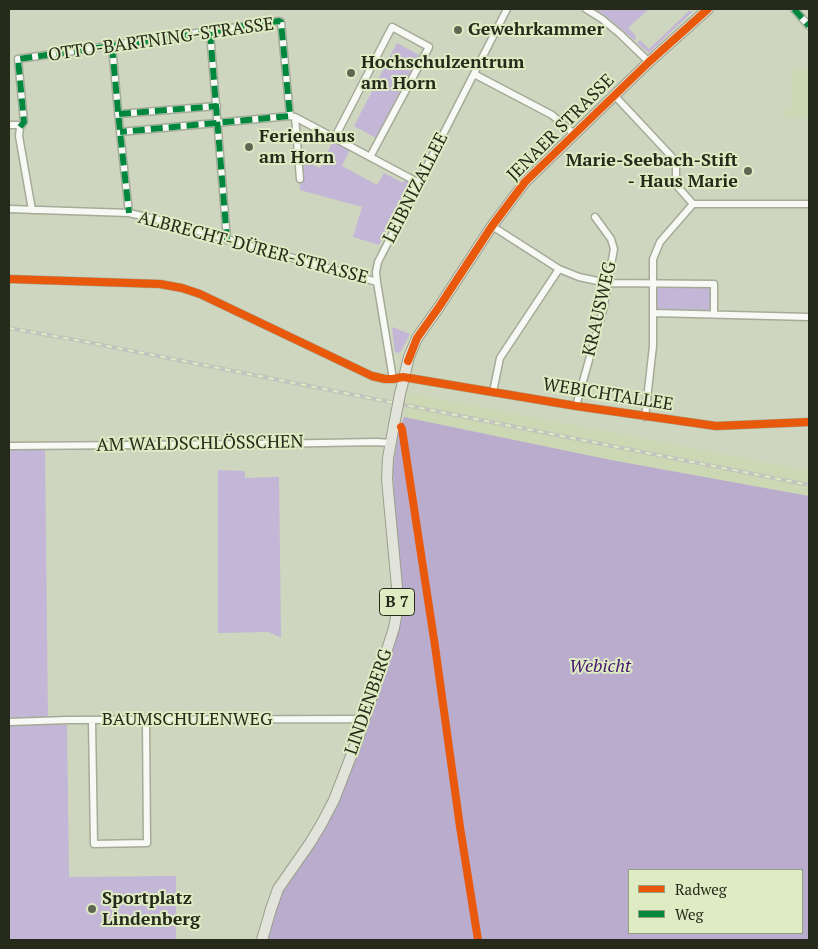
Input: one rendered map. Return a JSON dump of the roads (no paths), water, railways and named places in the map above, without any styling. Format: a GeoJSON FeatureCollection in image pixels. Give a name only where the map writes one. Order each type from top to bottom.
{"type":"FeatureCollection","features":[{"type":"Feature","properties":{"kind":"main road","name":"JENAER STRASSE"},"geometry":{"type":"LineString","coordinates":[[390,443],[400,394],[398,378],[417,338],[492,226],[525,182],[649,62],[708,9]]}},
{"type":"Feature","properties":{"kind":"main road","name":"LINDENBERG"},"geometry":{"type":"LineString","coordinates":[[262,940],[270,909],[278,889],[322,823],[346,769],[364,721],[394,628],[397,611],[397,587],[387,479],[390,443]]}},
{"type":"Feature","properties":{"kind":"street","name":"LEIBNIZALLEE"},"geometry":{"type":"LineString","coordinates":[[398,378],[377,282],[378,262],[508,9]]}},
{"type":"Feature","properties":{"kind":"street"},"geometry":{"type":"LineString","coordinates":[[586,9],[594,11],[649,62]]}},
{"type":"Feature","properties":{"kind":"street"},"geometry":{"type":"LineString","coordinates":[[794,9],[809,26]]}},
{"type":"Feature","properties":{"kind":"street","name":"OTTO-BARTNING-STRASSE"},"geometry":{"type":"LineString","coordinates":[[20,127],[24,122],[18,60],[279,20],[281,22],[292,117]]}},
{"type":"Feature","properties":{"kind":"street"},"geometry":{"type":"LineString","coordinates":[[334,139],[392,27],[429,47],[370,157]]}},
{"type":"Feature","properties":{"kind":"street"},"geometry":{"type":"LineString","coordinates":[[210,32],[226,240]]}},
{"type":"Feature","properties":{"kind":"street"},"geometry":{"type":"LineString","coordinates":[[112,46],[129,213]]}},
{"type":"Feature","properties":{"kind":"street"},"geometry":{"type":"LineString","coordinates":[[474,74],[552,115],[574,134]]}},
{"type":"Feature","properties":{"kind":"street"},"geometry":{"type":"LineString","coordinates":[[614,96],[672,157],[676,166],[678,187],[693,204],[809,204]]}},
{"type":"Feature","properties":{"kind":"street"},"geometry":{"type":"LineString","coordinates":[[118,114],[216,106]]}},
{"type":"Feature","properties":{"kind":"street"},"geometry":{"type":"LineString","coordinates":[[292,117],[300,179]]}},
{"type":"Feature","properties":{"kind":"street"},"geometry":{"type":"LineString","coordinates":[[120,132],[292,117],[419,183]]}},
{"type":"Feature","properties":{"kind":"street"},"geometry":{"type":"LineString","coordinates":[[9,125],[18,125],[20,127],[19,136],[32,210]]}},
{"type":"Feature","properties":{"kind":"street"},"geometry":{"type":"LineString","coordinates":[[645,417],[653,346],[653,259],[658,247],[693,204]]}},
{"type":"Feature","properties":{"kind":"street","name":"ALBRECHT-DÜRER-STRASSE"},"geometry":{"type":"LineString","coordinates":[[9,209],[129,213],[377,282]]}},
{"type":"Feature","properties":{"kind":"street","name":"KRAUSWEG"},"geometry":{"type":"LineString","coordinates":[[576,406],[603,310],[613,254],[613,244],[609,234],[595,217]]}},
{"type":"Feature","properties":{"kind":"street"},"geometry":{"type":"LineString","coordinates":[[492,226],[559,268],[579,277],[608,283],[714,284],[714,314]]}},
{"type":"Feature","properties":{"kind":"street"},"geometry":{"type":"LineString","coordinates":[[493,392],[500,358],[559,268]]}},
{"type":"Feature","properties":{"kind":"street","name":"WEBICHTALLEE"},"geometry":{"type":"LineString","coordinates":[[9,279],[160,284],[182,288],[200,294],[372,376],[384,379],[398,378],[645,417],[716,426],[809,422]]}},
{"type":"Feature","properties":{"kind":"street"},"geometry":{"type":"LineString","coordinates":[[654,313],[809,317]]}},
{"type":"Feature","properties":{"kind":"street","name":"AM WALDSCHLÖSSCHEN"},"geometry":{"type":"LineString","coordinates":[[9,446],[390,443]]}},
{"type":"Feature","properties":{"kind":"street","name":"BAUMSCHULENWEG"},"geometry":{"type":"LineString","coordinates":[[9,722],[68,720],[364,721]]}},
{"type":"Feature","properties":{"kind":"street"},"geometry":{"type":"LineString","coordinates":[[92,720],[94,844],[147,843],[146,720]]}},
{"type":"Feature","properties":{"kind":"railway"},"geometry":{"type":"LineString","coordinates":[[9,328],[809,485]]}},
{"type":"Feature","properties":{"kind":"place","name":"Gewehrkammer"},"geometry":{"type":"Point","coordinates":[458,30]}},
{"type":"Feature","properties":{"kind":"place","name":"Hochschulzentrum am Horn"},"geometry":{"type":"Point","coordinates":[351,73]}},
{"type":"Feature","properties":{"kind":"place","name":"Ferienhaus am Horn"},"geometry":{"type":"Point","coordinates":[249,147]}},
{"type":"Feature","properties":{"kind":"place","name":"Marie-Seebach-Stift - Haus Marie"},"geometry":{"type":"Point","coordinates":[748,171]}},
{"type":"Feature","properties":{"kind":"place","name":"Sportplatz Lindenberg"},"geometry":{"type":"Point","coordinates":[92,909]}},
{"type":"Feature","properties":{"kind":"park label","name":"Webicht"},"geometry":{"type":"Point","coordinates":[600,667]}}]}
